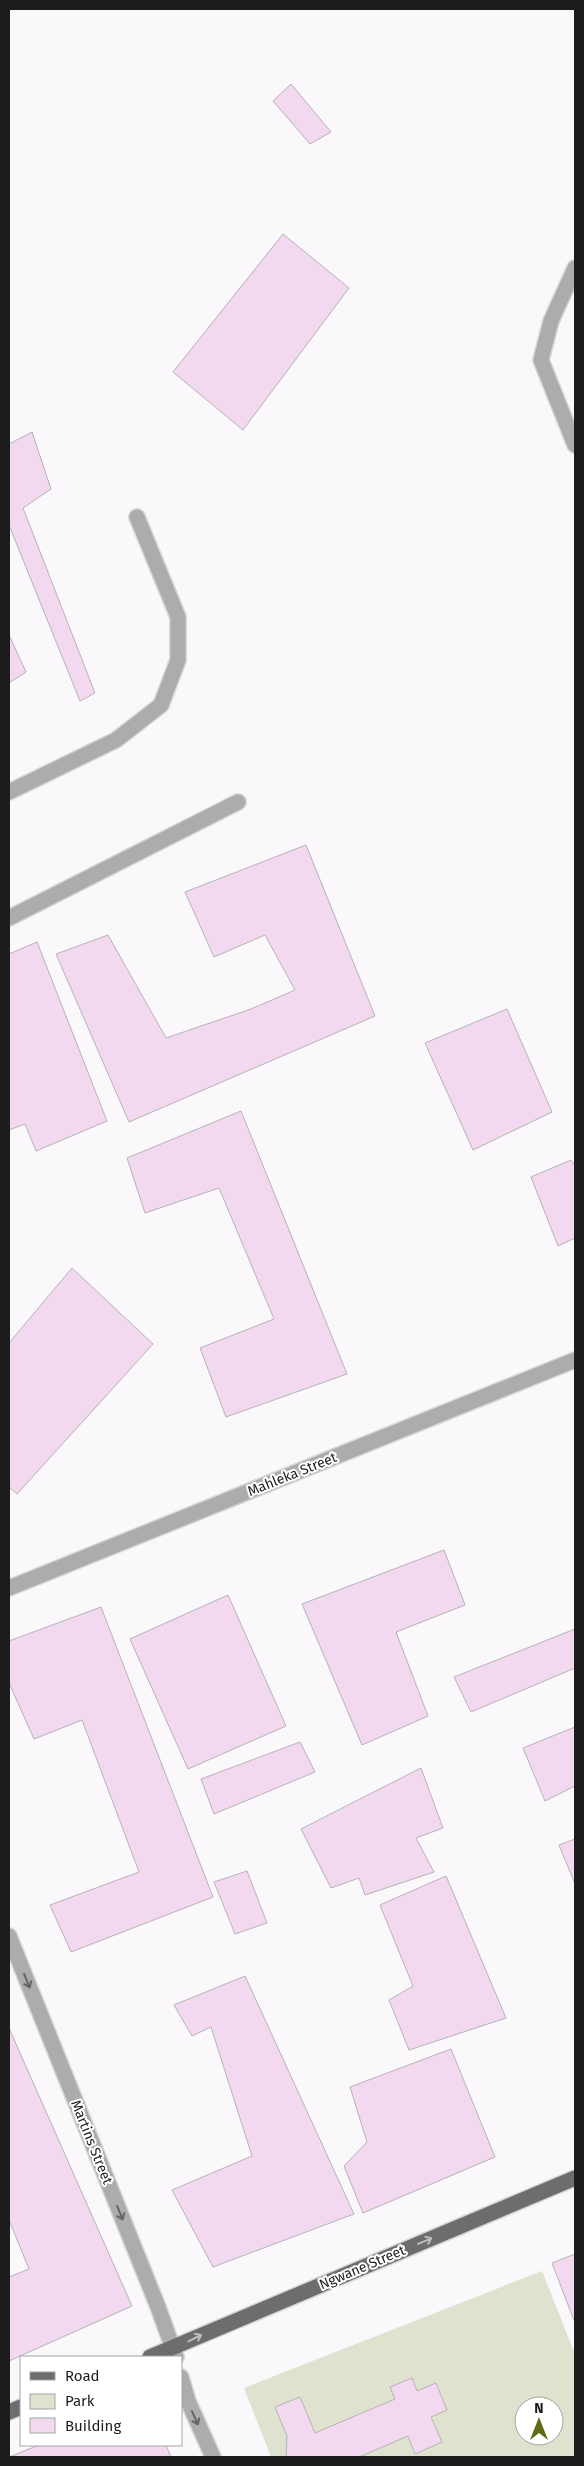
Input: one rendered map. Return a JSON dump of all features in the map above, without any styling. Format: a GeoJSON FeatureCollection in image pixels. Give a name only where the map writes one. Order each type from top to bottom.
{"type":"FeatureCollection","features":[{"type":"Feature","properties":{"kind":"main road","name":"Ngwane Street"},"geometry":{"type":"LineString","coordinates":[[156,2356],[175,2353],[215,2328],[575,2178]]}},
{"type":"Feature","properties":{"kind":"street"},"geometry":{"type":"LineString","coordinates":[[575,268],[551,321],[541,360],[575,445]]}},
{"type":"Feature","properties":{"kind":"street"},"geometry":{"type":"LineString","coordinates":[[9,792],[116,740],[161,705],[178,660],[178,617],[137,517]]}},
{"type":"Feature","properties":{"kind":"street"},"geometry":{"type":"LineString","coordinates":[[9,918],[238,802]]}},
{"type":"Feature","properties":{"kind":"street","name":"Mahleka Street"},"geometry":{"type":"LineString","coordinates":[[9,1588],[575,1360]]}},
{"type":"Feature","properties":{"kind":"street","name":"Martins Street"},"geometry":{"type":"LineString","coordinates":[[9,1936],[175,2353]]}},
{"type":"Feature","properties":{"kind":"street"},"geometry":{"type":"LineString","coordinates":[[182,2380],[188,2401],[213,2457]]}},
{"type":"Feature","properties":{"kind":"green space"},"geometry":{"type":"Polygon","coordinates":[[[542,2271],[575,2354],[575,2457],[271,2457],[244,2388],[542,2271]]]}},
{"type":"Feature","properties":{"kind":"building"},"geometry":{"type":"Polygon","coordinates":[[[291,84],[331,132],[310,144],[273,101],[291,84]]]}},
{"type":"Feature","properties":{"kind":"building"},"geometry":{"type":"Polygon","coordinates":[[[283,234],[349,288],[243,430],[173,372],[283,234]]]}},
{"type":"Feature","properties":{"kind":"building"},"geometry":{"type":"Polygon","coordinates":[[[32,432],[51,489],[23,508],[95,693],[80,701],[9,525],[9,444],[32,432]]]}},
{"type":"Feature","properties":{"kind":"building"},"geometry":{"type":"Polygon","coordinates":[[[9,635],[26,672],[9,683],[9,635]]]}},
{"type":"Feature","properties":{"kind":"building"},"geometry":{"type":"Polygon","coordinates":[[[306,845],[375,1016],[129,1122],[56,954],[108,935],[166,1038],[251,1009],[295,990],[265,935],[214,957],[185,892],[306,845]]]}},
{"type":"Feature","properties":{"kind":"building"},"geometry":{"type":"Polygon","coordinates":[[[37,942],[107,1121],[36,1151],[25,1124],[9,1130],[9,954],[37,942]]]}},
{"type":"Feature","properties":{"kind":"building"},"geometry":{"type":"Polygon","coordinates":[[[507,1009],[552,1112],[473,1150],[425,1043],[507,1009]]]}},
{"type":"Feature","properties":{"kind":"building"},"geometry":{"type":"Polygon","coordinates":[[[241,1111],[347,1374],[226,1417],[200,1348],[274,1319],[219,1188],[145,1213],[127,1158],[241,1111]]]}},
{"type":"Feature","properties":{"kind":"building"},"geometry":{"type":"Polygon","coordinates":[[[571,1160],[575,1166],[575,1238],[558,1246],[531,1177],[571,1160]]]}},
{"type":"Feature","properties":{"kind":"building"},"geometry":{"type":"Polygon","coordinates":[[[72,1268],[153,1344],[17,1494],[9,1487],[9,1343],[72,1268]]]}},
{"type":"Feature","properties":{"kind":"building"},"geometry":{"type":"Polygon","coordinates":[[[444,1550],[465,1605],[396,1632],[428,1716],[362,1745],[302,1604],[444,1550]]]}},
{"type":"Feature","properties":{"kind":"building"},"geometry":{"type":"Polygon","coordinates":[[[228,1595],[286,1726],[188,1769],[130,1639],[228,1595]]]}},
{"type":"Feature","properties":{"kind":"building"},"geometry":{"type":"Polygon","coordinates":[[[101,1607],[213,1897],[71,1952],[50,1905],[139,1872],[82,1720],[34,1739],[9,1683],[9,1641],[101,1607]]]}},
{"type":"Feature","properties":{"kind":"building"},"geometry":{"type":"Polygon","coordinates":[[[575,1629],[575,1668],[471,1712],[454,1677],[575,1629]]]}},
{"type":"Feature","properties":{"kind":"building"},"geometry":{"type":"Polygon","coordinates":[[[575,1727],[575,1786],[545,1801],[523,1748],[575,1727]]]}},
{"type":"Feature","properties":{"kind":"building"},"geometry":{"type":"Polygon","coordinates":[[[300,1742],[315,1772],[214,1814],[201,1779],[300,1742]]]}},
{"type":"Feature","properties":{"kind":"building"},"geometry":{"type":"Polygon","coordinates":[[[421,1768],[443,1828],[416,1838],[434,1872],[365,1895],[359,1878],[331,1888],[301,1829],[421,1768]]]}},
{"type":"Feature","properties":{"kind":"building"},"geometry":{"type":"Polygon","coordinates":[[[575,1839],[575,1884],[559,1845],[575,1839]]]}},
{"type":"Feature","properties":{"kind":"building"},"geometry":{"type":"Polygon","coordinates":[[[247,1871],[267,1923],[235,1934],[214,1882],[247,1871]]]}},
{"type":"Feature","properties":{"kind":"building"},"geometry":{"type":"Polygon","coordinates":[[[446,1876],[506,2018],[409,2050],[389,2000],[413,1986],[380,1905],[446,1876]]]}},
{"type":"Feature","properties":{"kind":"building"},"geometry":{"type":"Polygon","coordinates":[[[245,1976],[354,2214],[213,2267],[172,2190],[252,2156],[211,2027],[192,2036],[174,2005],[245,1976]]]}},
{"type":"Feature","properties":{"kind":"building"},"geometry":{"type":"Polygon","coordinates":[[[9,2028],[132,2306],[9,2361],[9,2277],[29,2269],[9,2220],[9,2028]]]}},
{"type":"Feature","properties":{"kind":"building"},"geometry":{"type":"Polygon","coordinates":[[[451,2049],[495,2157],[363,2213],[344,2166],[367,2142],[350,2087],[451,2049]]]}},
{"type":"Feature","properties":{"kind":"building"},"geometry":{"type":"Polygon","coordinates":[[[575,2254],[575,2323],[552,2263],[575,2254]]]}},
{"type":"Feature","properties":{"kind":"building"},"geometry":{"type":"Polygon","coordinates":[[[412,2378],[417,2391],[436,2383],[447,2410],[431,2417],[442,2442],[415,2454],[408,2436],[359,2457],[286,2457],[287,2436],[275,2407],[300,2397],[315,2433],[395,2399],[390,2387],[412,2378]]]}},
{"type":"Feature","properties":{"kind":"building"},"geometry":{"type":"Polygon","coordinates":[[[36,2446],[166,2446],[171,2457],[9,2457],[36,2446]]]}}]}
